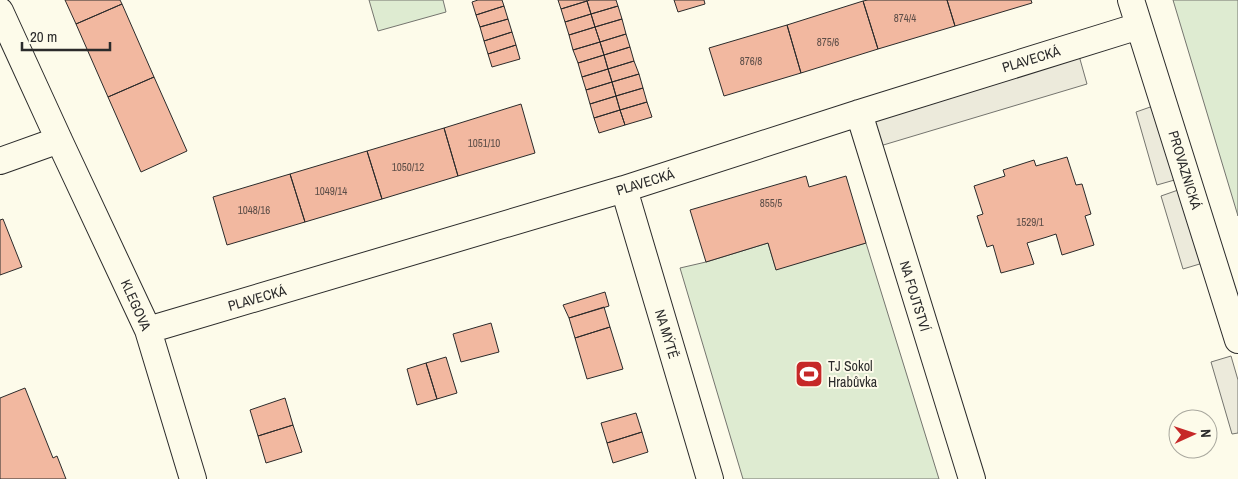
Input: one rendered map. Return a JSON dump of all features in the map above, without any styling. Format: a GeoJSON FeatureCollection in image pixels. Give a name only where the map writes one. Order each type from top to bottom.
{"type":"FeatureCollection","features":[{"type":"Feature","properties":{"kind":"street","name":"PROVAZNICKÁ"},"geometry":{"type":"LineString","coordinates":[[1131,0],[1238,340]]}},
{"type":"Feature","properties":{"kind":"street","name":"KLEGOVA"},"geometry":{"type":"LineString","coordinates":[[0,11],[148,330],[193,479]]}},
{"type":"Feature","properties":{"kind":"street","name":"PLAVECKÁ"},"geometry":{"type":"LineString","coordinates":[[148,330],[624,189],[859,113],[1139,26]]}},
{"type":"Feature","properties":{"kind":"street","name":"NA FOJTSTVÍ"},"geometry":{"type":"LineString","coordinates":[[859,113],[972,479]]}},
{"type":"Feature","properties":{"kind":"street"},"geometry":{"type":"LineString","coordinates":[[0,162],[59,140]]}},
{"type":"Feature","properties":{"kind":"street","name":"NA MÝTĚ"},"geometry":{"type":"LineString","coordinates":[[624,189],[710,479]]}},
{"type":"Feature","properties":{"kind":"green space"},"geometry":{"type":"Polygon","coordinates":[[[369,0],[443,0],[446,12],[378,31],[369,0]]]}},
{"type":"Feature","properties":{"kind":"green space"},"geometry":{"type":"Polygon","coordinates":[[[1173,0],[1238,0],[1238,216],[1173,0]]]}},
{"type":"Feature","properties":{"kind":"green space","name":"TJ Sokol Hrabůvka"},"geometry":{"type":"Polygon","coordinates":[[[768,243],[776,269],[866,243],[939,479],[743,479],[680,268],[768,243]]]}},
{"type":"Feature","properties":{"kind":"shaded area"},"geometry":{"type":"Polygon","coordinates":[[[1076,45],[1087,84],[870,149],[859,113],[1076,45]]]}},
{"type":"Feature","properties":{"kind":"shaded area"},"geometry":{"type":"Polygon","coordinates":[[[1156,105],[1178,179],[1157,185],[1136,112],[1156,105]]]}},
{"type":"Feature","properties":{"kind":"shaded area"},"geometry":{"type":"Polygon","coordinates":[[[1181,189],[1203,263],[1183,269],[1161,196],[1181,189]]]}},
{"type":"Feature","properties":{"kind":"shaded area"},"geometry":{"type":"Polygon","coordinates":[[[1231,356],[1238,380],[1238,433],[1232,434],[1211,362],[1231,356]]]}},
{"type":"Feature","properties":{"kind":"building"},"geometry":{"type":"Polygon","coordinates":[[[65,0],[120,0],[122,4],[76,24],[65,0]]]}},
{"type":"Feature","properties":{"kind":"building"},"geometry":{"type":"Polygon","coordinates":[[[478,0],[502,0],[504,6],[476,15],[472,2],[478,0]]]}},
{"type":"Feature","properties":{"kind":"building"},"geometry":{"type":"Polygon","coordinates":[[[558,0],[587,0],[587,1],[561,9],[558,0]]]}},
{"type":"Feature","properties":{"kind":"building"},"geometry":{"type":"Polygon","coordinates":[[[616,0],[618,6],[591,14],[587,1],[616,0]]]}},
{"type":"Feature","properties":{"kind":"building"},"geometry":{"type":"Polygon","coordinates":[[[674,0],[704,0],[705,4],[678,12],[674,0]]]}},
{"type":"Feature","properties":{"kind":"building"},"geometry":{"type":"Polygon","coordinates":[[[947,0],[955,26],[878,49],[863,1],[947,0]]]}},
{"type":"Feature","properties":{"kind":"building"},"geometry":{"type":"Polygon","coordinates":[[[947,0],[1031,0],[1032,3],[955,26],[947,0]]]}},
{"type":"Feature","properties":{"kind":"building"},"geometry":{"type":"Polygon","coordinates":[[[587,1],[591,14],[565,22],[561,9],[587,1]]]}},
{"type":"Feature","properties":{"kind":"building"},"geometry":{"type":"Polygon","coordinates":[[[863,1],[878,49],[801,73],[787,25],[863,1]]]}},
{"type":"Feature","properties":{"kind":"building"},"geometry":{"type":"Polygon","coordinates":[[[122,4],[154,77],[108,97],[76,24],[122,4]]]}},
{"type":"Feature","properties":{"kind":"building"},"geometry":{"type":"Polygon","coordinates":[[[504,6],[508,19],[480,27],[476,15],[504,6]]]}},
{"type":"Feature","properties":{"kind":"building"},"geometry":{"type":"Polygon","coordinates":[[[618,6],[622,19],[595,27],[591,14],[618,6]]]}},
{"type":"Feature","properties":{"kind":"building"},"geometry":{"type":"Polygon","coordinates":[[[591,14],[595,27],[569,35],[565,22],[591,14]]]}},
{"type":"Feature","properties":{"kind":"building"},"geometry":{"type":"Polygon","coordinates":[[[508,19],[512,32],[484,41],[480,27],[508,19]]]}},
{"type":"Feature","properties":{"kind":"building"},"geometry":{"type":"Polygon","coordinates":[[[622,19],[626,34],[600,42],[595,27],[622,19]]]}},
{"type":"Feature","properties":{"kind":"building"},"geometry":{"type":"Polygon","coordinates":[[[787,25],[801,73],[724,96],[709,48],[787,25]]]}},
{"type":"Feature","properties":{"kind":"building"},"geometry":{"type":"Polygon","coordinates":[[[595,27],[600,42],[573,50],[569,35],[595,27]]]}},
{"type":"Feature","properties":{"kind":"building"},"geometry":{"type":"Polygon","coordinates":[[[512,32],[516,45],[488,54],[484,41],[512,32]]]}},
{"type":"Feature","properties":{"kind":"building"},"geometry":{"type":"Polygon","coordinates":[[[626,34],[630,47],[604,55],[600,42],[626,34]]]}},
{"type":"Feature","properties":{"kind":"building"},"geometry":{"type":"Polygon","coordinates":[[[600,42],[604,55],[578,63],[573,50],[600,42]]]}},
{"type":"Feature","properties":{"kind":"building"},"geometry":{"type":"Polygon","coordinates":[[[516,45],[520,59],[492,67],[488,54],[516,45]]]}},
{"type":"Feature","properties":{"kind":"building"},"geometry":{"type":"Polygon","coordinates":[[[630,47],[634,61],[608,69],[604,55],[630,47]]]}},
{"type":"Feature","properties":{"kind":"building"},"geometry":{"type":"Polygon","coordinates":[[[604,55],[608,69],[582,77],[578,63],[604,55]]]}},
{"type":"Feature","properties":{"kind":"building"},"geometry":{"type":"Polygon","coordinates":[[[634,61],[639,74],[612,82],[608,69],[634,61]]]}},
{"type":"Feature","properties":{"kind":"building"},"geometry":{"type":"Polygon","coordinates":[[[608,69],[612,82],[586,90],[582,77],[608,69]]]}},
{"type":"Feature","properties":{"kind":"building"},"geometry":{"type":"Polygon","coordinates":[[[639,74],[643,88],[616,96],[612,82],[639,74]]]}},
{"type":"Feature","properties":{"kind":"building"},"geometry":{"type":"Polygon","coordinates":[[[154,77],[187,151],[141,172],[108,97],[154,77]]]}},
{"type":"Feature","properties":{"kind":"building"},"geometry":{"type":"Polygon","coordinates":[[[612,82],[616,96],[590,104],[586,90],[612,82]]]}},
{"type":"Feature","properties":{"kind":"building"},"geometry":{"type":"Polygon","coordinates":[[[643,88],[647,102],[620,110],[616,96],[643,88]]]}},
{"type":"Feature","properties":{"kind":"building"},"geometry":{"type":"Polygon","coordinates":[[[616,96],[620,110],[594,118],[590,104],[616,96]]]}},
{"type":"Feature","properties":{"kind":"building"},"geometry":{"type":"Polygon","coordinates":[[[647,102],[652,117],[625,125],[620,110],[647,102]]]}},
{"type":"Feature","properties":{"kind":"building"},"geometry":{"type":"Polygon","coordinates":[[[521,104],[535,153],[458,176],[444,128],[521,104]]]}},
{"type":"Feature","properties":{"kind":"building"},"geometry":{"type":"Polygon","coordinates":[[[620,110],[625,125],[599,133],[594,118],[620,110]]]}},
{"type":"Feature","properties":{"kind":"building"},"geometry":{"type":"Polygon","coordinates":[[[444,128],[458,176],[382,199],[367,151],[444,128]]]}},
{"type":"Feature","properties":{"kind":"building"},"geometry":{"type":"Polygon","coordinates":[[[367,151],[382,199],[305,222],[290,174],[367,151]]]}},
{"type":"Feature","properties":{"kind":"building"},"geometry":{"type":"Polygon","coordinates":[[[1067,157],[1076,185],[1082,184],[1091,214],[1085,216],[1094,245],[1062,255],[1056,234],[1027,243],[1034,264],[1001,273],[993,245],[987,247],[977,216],[983,214],[974,186],[1005,176],[1003,170],[1034,160],[1036,166],[1067,157]]]}},
{"type":"Feature","properties":{"kind":"building"},"geometry":{"type":"Polygon","coordinates":[[[290,174],[305,222],[227,245],[213,197],[290,174]]]}},
{"type":"Feature","properties":{"kind":"building"},"geometry":{"type":"Polygon","coordinates":[[[806,176],[809,187],[846,176],[866,243],[776,270],[768,243],[706,262],[690,210],[806,176]]]}},
{"type":"Feature","properties":{"kind":"building"},"geometry":{"type":"Polygon","coordinates":[[[3,219],[22,267],[0,275],[0,220],[3,219]]]}},
{"type":"Feature","properties":{"kind":"building"},"geometry":{"type":"Polygon","coordinates":[[[605,292],[609,306],[569,318],[563,305],[605,292]]]}},
{"type":"Feature","properties":{"kind":"building"},"geometry":{"type":"Polygon","coordinates":[[[604,307],[610,327],[575,338],[569,318],[604,307]]]}},
{"type":"Feature","properties":{"kind":"building"},"geometry":{"type":"Polygon","coordinates":[[[491,323],[499,352],[461,362],[453,334],[491,323]]]}},
{"type":"Feature","properties":{"kind":"building"},"geometry":{"type":"Polygon","coordinates":[[[610,327],[623,369],[587,379],[575,338],[610,327]]]}},
{"type":"Feature","properties":{"kind":"building"},"geometry":{"type":"Polygon","coordinates":[[[446,357],[457,393],[437,399],[426,363],[446,357]]]}},
{"type":"Feature","properties":{"kind":"building"},"geometry":{"type":"Polygon","coordinates":[[[426,363],[437,399],[417,405],[407,369],[426,363]]]}},
{"type":"Feature","properties":{"kind":"building"},"geometry":{"type":"Polygon","coordinates":[[[25,388],[53,458],[57,456],[66,479],[0,479],[0,398],[25,388]]]}},
{"type":"Feature","properties":{"kind":"building"},"geometry":{"type":"Polygon","coordinates":[[[285,398],[293,425],[258,436],[250,410],[285,398]]]}},
{"type":"Feature","properties":{"kind":"building"},"geometry":{"type":"Polygon","coordinates":[[[636,413],[642,432],[607,443],[601,423],[636,413]]]}},
{"type":"Feature","properties":{"kind":"building"},"geometry":{"type":"Polygon","coordinates":[[[293,425],[302,452],[266,463],[258,436],[293,425]]]}},
{"type":"Feature","properties":{"kind":"building"},"geometry":{"type":"Polygon","coordinates":[[[642,432],[648,452],[613,463],[607,443],[642,432]]]}},
{"type":"Feature","properties":{"kind":"place","name":"TJ Sokol Hrabůvka"},"geometry":{"type":"Point","coordinates":[809,374]}}]}
